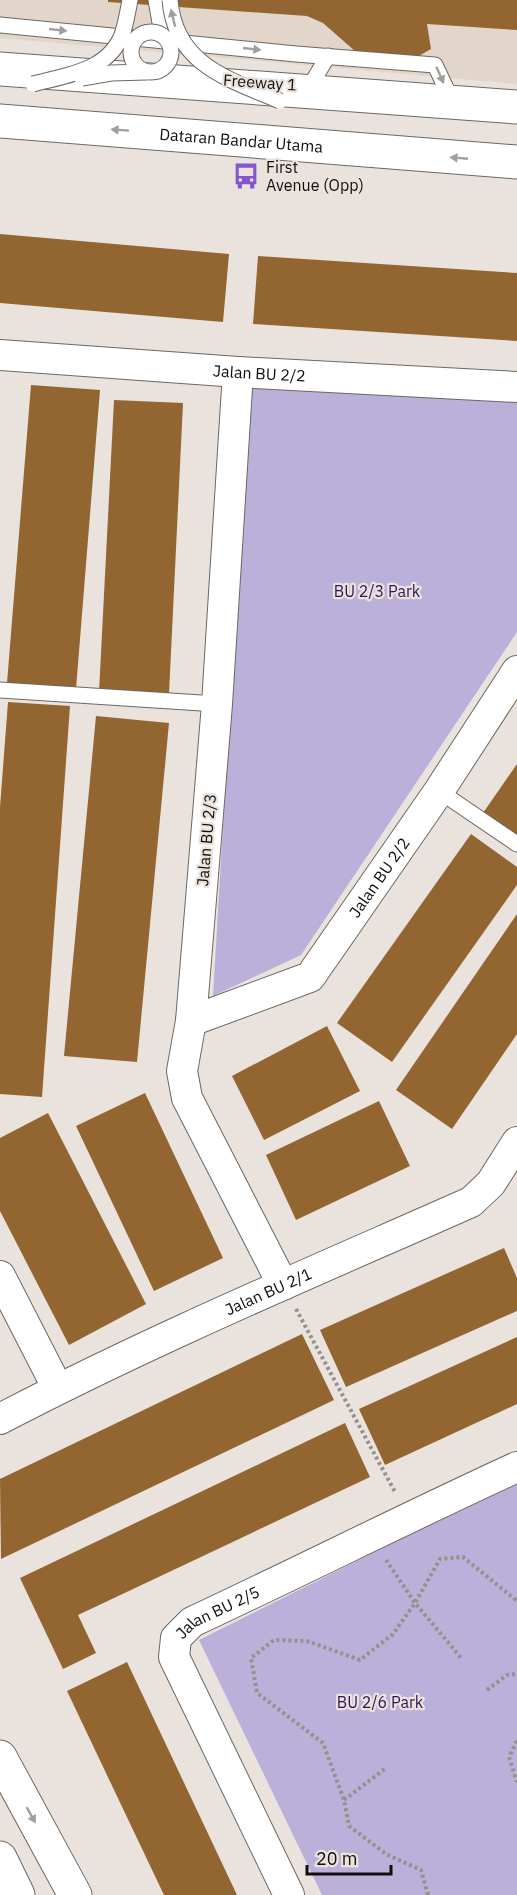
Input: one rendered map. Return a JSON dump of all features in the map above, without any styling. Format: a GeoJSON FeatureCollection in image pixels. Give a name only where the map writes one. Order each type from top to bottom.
{"type":"FeatureCollection","features":[{"type":"Feature","properties":{"kind":"main road"},"geometry":{"type":"LineString","coordinates":[[0,69],[294,96],[452,101],[517,107]]}},
{"type":"Feature","properties":{"kind":"main road","name":"Dataran Bandar Utama"},"geometry":{"type":"LineString","coordinates":[[0,121],[517,162]]}},
{"type":"Feature","properties":{"kind":"main road"},"geometry":{"type":"LineString","coordinates":[[0,1757],[75,1895]]}},
{"type":"Feature","properties":{"kind":"main road"},"geometry":{"type":"LineString","coordinates":[[0,1858],[18,1895]]}},
{"type":"Feature","properties":{"kind":"street","name":"Jalan BU 2/2"},"geometry":{"type":"LineString","coordinates":[[0,356],[517,387]]}},
{"type":"Feature","properties":{"kind":"street","name":"Jalan BU 2/3"},"geometry":{"type":"LineString","coordinates":[[238,372],[217,704],[191,1021],[182,1071],[187,1098],[283,1285]]}},
{"type":"Feature","properties":{"kind":"street","name":"Jalan BU 2/2"},"geometry":{"type":"LineString","coordinates":[[191,1021],[310,977],[439,791],[517,671]]}},
{"type":"Feature","properties":{"kind":"street","name":"Jalan BU 2/1"},"geometry":{"type":"LineString","coordinates":[[0,1419],[58,1389],[283,1285],[471,1202],[491,1183],[517,1142]]}},
{"type":"Feature","properties":{"kind":"street"},"geometry":{"type":"LineString","coordinates":[[0,1276],[58,1389]]}},
{"type":"Feature","properties":{"kind":"street","name":"Jalan BU 2/5"},"geometry":{"type":"LineString","coordinates":[[289,1895],[174,1656],[176,1638],[192,1622],[517,1467]]}},
{"type":"Feature","properties":{"kind":"lane"},"geometry":{"type":"LineString","coordinates":[[131,0],[130,32],[133,42],[131,48],[133,62],[150,72]]}},
{"type":"Feature","properties":{"kind":"lane"},"geometry":{"type":"LineString","coordinates":[[33,84],[90,69],[110,56],[122,35],[131,0]]}},
{"type":"Feature","properties":{"kind":"lane"},"geometry":{"type":"LineString","coordinates":[[53,86],[93,75],[150,72],[163,69],[171,58],[172,51],[171,45],[162,34],[156,0]]}},
{"type":"Feature","properties":{"kind":"lane"},"geometry":{"type":"LineString","coordinates":[[170,0],[172,16],[180,37],[195,58],[215,72],[294,96],[328,56]]}},
{"type":"Feature","properties":{"kind":"lane"},"geometry":{"type":"LineString","coordinates":[[0,25],[435,65],[452,101]]}},
{"type":"Feature","properties":{"kind":"lane"},"geometry":{"type":"LineString","coordinates":[[112,52],[133,42],[143,33],[162,34]]}},
{"type":"Feature","properties":{"kind":"lane","name":"Freeway 1"},"geometry":{"type":"LineString","coordinates":[[0,82],[294,96],[517,118]]}},
{"type":"Feature","properties":{"kind":"lane"},"geometry":{"type":"LineString","coordinates":[[0,690],[217,704]]}},
{"type":"Feature","properties":{"kind":"lane"},"geometry":{"type":"LineString","coordinates":[[439,791],[517,844]]}},
{"type":"Feature","properties":{"kind":"path"},"geometry":{"type":"LineString","coordinates":[[283,1285],[408,1517]]}},
{"type":"Feature","properties":{"kind":"path"},"geometry":{"type":"LineString","coordinates":[[371,1537],[415,1603],[462,1659]]}},
{"type":"Feature","properties":{"kind":"path"},"geometry":{"type":"LineString","coordinates":[[428,1895],[421,1870],[386,1854],[348,1826],[344,1800],[323,1743],[257,1693],[251,1658],[274,1640],[307,1641],[360,1660],[393,1634],[415,1603],[440,1559],[463,1557],[517,1601]]}},
{"type":"Feature","properties":{"kind":"path"},"geometry":{"type":"LineString","coordinates":[[487,1690],[507,1675],[517,1674]]}},
{"type":"Feature","properties":{"kind":"path"},"geometry":{"type":"LineString","coordinates":[[517,1741],[509,1757],[517,1782]]}},
{"type":"Feature","properties":{"kind":"path"},"geometry":{"type":"LineString","coordinates":[[344,1800],[386,1768]]}},
{"type":"Feature","properties":{"kind":"shaded area"},"geometry":{"type":"Polygon","coordinates":[[[0,0],[517,0],[517,84],[0,38],[0,0]]]}},
{"type":"Feature","properties":{"kind":"green space","name":"BU 2/3 Park"},"geometry":{"type":"Polygon","coordinates":[[[249,382],[517,397],[517,632],[301,955],[213,996],[249,382]]]}},
{"type":"Feature","properties":{"kind":"green space","name":"BU 2/6 Park"},"geometry":{"type":"Polygon","coordinates":[[[517,1481],[517,1895],[322,1895],[199,1640],[517,1481]]]}},
{"type":"Feature","properties":{"kind":"building"},"geometry":{"type":"Polygon","coordinates":[[[108,0],[517,0],[517,30],[427,24],[431,49],[412,60],[355,51],[323,23],[307,16],[108,2],[108,0]]]}},
{"type":"Feature","properties":{"kind":"building"},"geometry":{"type":"Polygon","coordinates":[[[0,234],[229,254],[223,322],[0,303],[0,234]]]}},
{"type":"Feature","properties":{"kind":"building"},"geometry":{"type":"Polygon","coordinates":[[[258,256],[517,273],[517,341],[253,324],[258,256]]]}},
{"type":"Feature","properties":{"kind":"building"},"geometry":{"type":"Polygon","coordinates":[[[31,385],[100,390],[76,689],[7,683],[31,385]]]}},
{"type":"Feature","properties":{"kind":"building"},"geometry":{"type":"Polygon","coordinates":[[[114,400],[183,403],[169,694],[99,692],[114,400]]]}},
{"type":"Feature","properties":{"kind":"building"},"geometry":{"type":"Polygon","coordinates":[[[8,702],[70,706],[42,1097],[0,1094],[0,807],[8,702]]]}},
{"type":"Feature","properties":{"kind":"building"},"geometry":{"type":"Polygon","coordinates":[[[96,716],[169,723],[137,1062],[64,1056],[96,716]]]}},
{"type":"Feature","properties":{"kind":"building"},"geometry":{"type":"Polygon","coordinates":[[[517,764],[517,836],[483,813],[517,764]]]}},
{"type":"Feature","properties":{"kind":"building"},"geometry":{"type":"Polygon","coordinates":[[[471,834],[517,867],[517,885],[392,1062],[337,1023],[471,834]]]}},
{"type":"Feature","properties":{"kind":"building"},"geometry":{"type":"Polygon","coordinates":[[[517,914],[517,1034],[452,1129],[396,1090],[517,914]]]}},
{"type":"Feature","properties":{"kind":"building"},"geometry":{"type":"Polygon","coordinates":[[[327,1026],[360,1091],[264,1140],[232,1076],[327,1026]]]}},
{"type":"Feature","properties":{"kind":"building"},"geometry":{"type":"Polygon","coordinates":[[[145,1093],[223,1258],[154,1291],[76,1126],[145,1093]]]}},
{"type":"Feature","properties":{"kind":"building"},"geometry":{"type":"Polygon","coordinates":[[[379,1101],[410,1166],[296,1220],[266,1155],[379,1101]]]}},
{"type":"Feature","properties":{"kind":"building"},"geometry":{"type":"Polygon","coordinates":[[[48,1113],[146,1304],[69,1345],[0,1211],[0,1138],[48,1113]]]}},
{"type":"Feature","properties":{"kind":"building"},"geometry":{"type":"Polygon","coordinates":[[[504,1248],[517,1278],[517,1311],[346,1387],[320,1330],[504,1248]]]}},
{"type":"Feature","properties":{"kind":"building"},"geometry":{"type":"Polygon","coordinates":[[[302,1334],[334,1400],[1,1559],[0,1479],[302,1334]]]}},
{"type":"Feature","properties":{"kind":"building"},"geometry":{"type":"Polygon","coordinates":[[[517,1337],[517,1404],[385,1465],[359,1409],[517,1337]]]}},
{"type":"Feature","properties":{"kind":"building"},"geometry":{"type":"Polygon","coordinates":[[[345,1423],[370,1477],[78,1615],[96,1653],[63,1669],[20,1578],[345,1423]]]}},
{"type":"Feature","properties":{"kind":"building"},"geometry":{"type":"Polygon","coordinates":[[[127,1662],[237,1895],[164,1895],[67,1691],[127,1662]]]}},
{"type":"Feature","properties":{"kind":"place","name":"First Avenue (Opp)"},"geometry":{"type":"Point","coordinates":[246,176]}}]}
